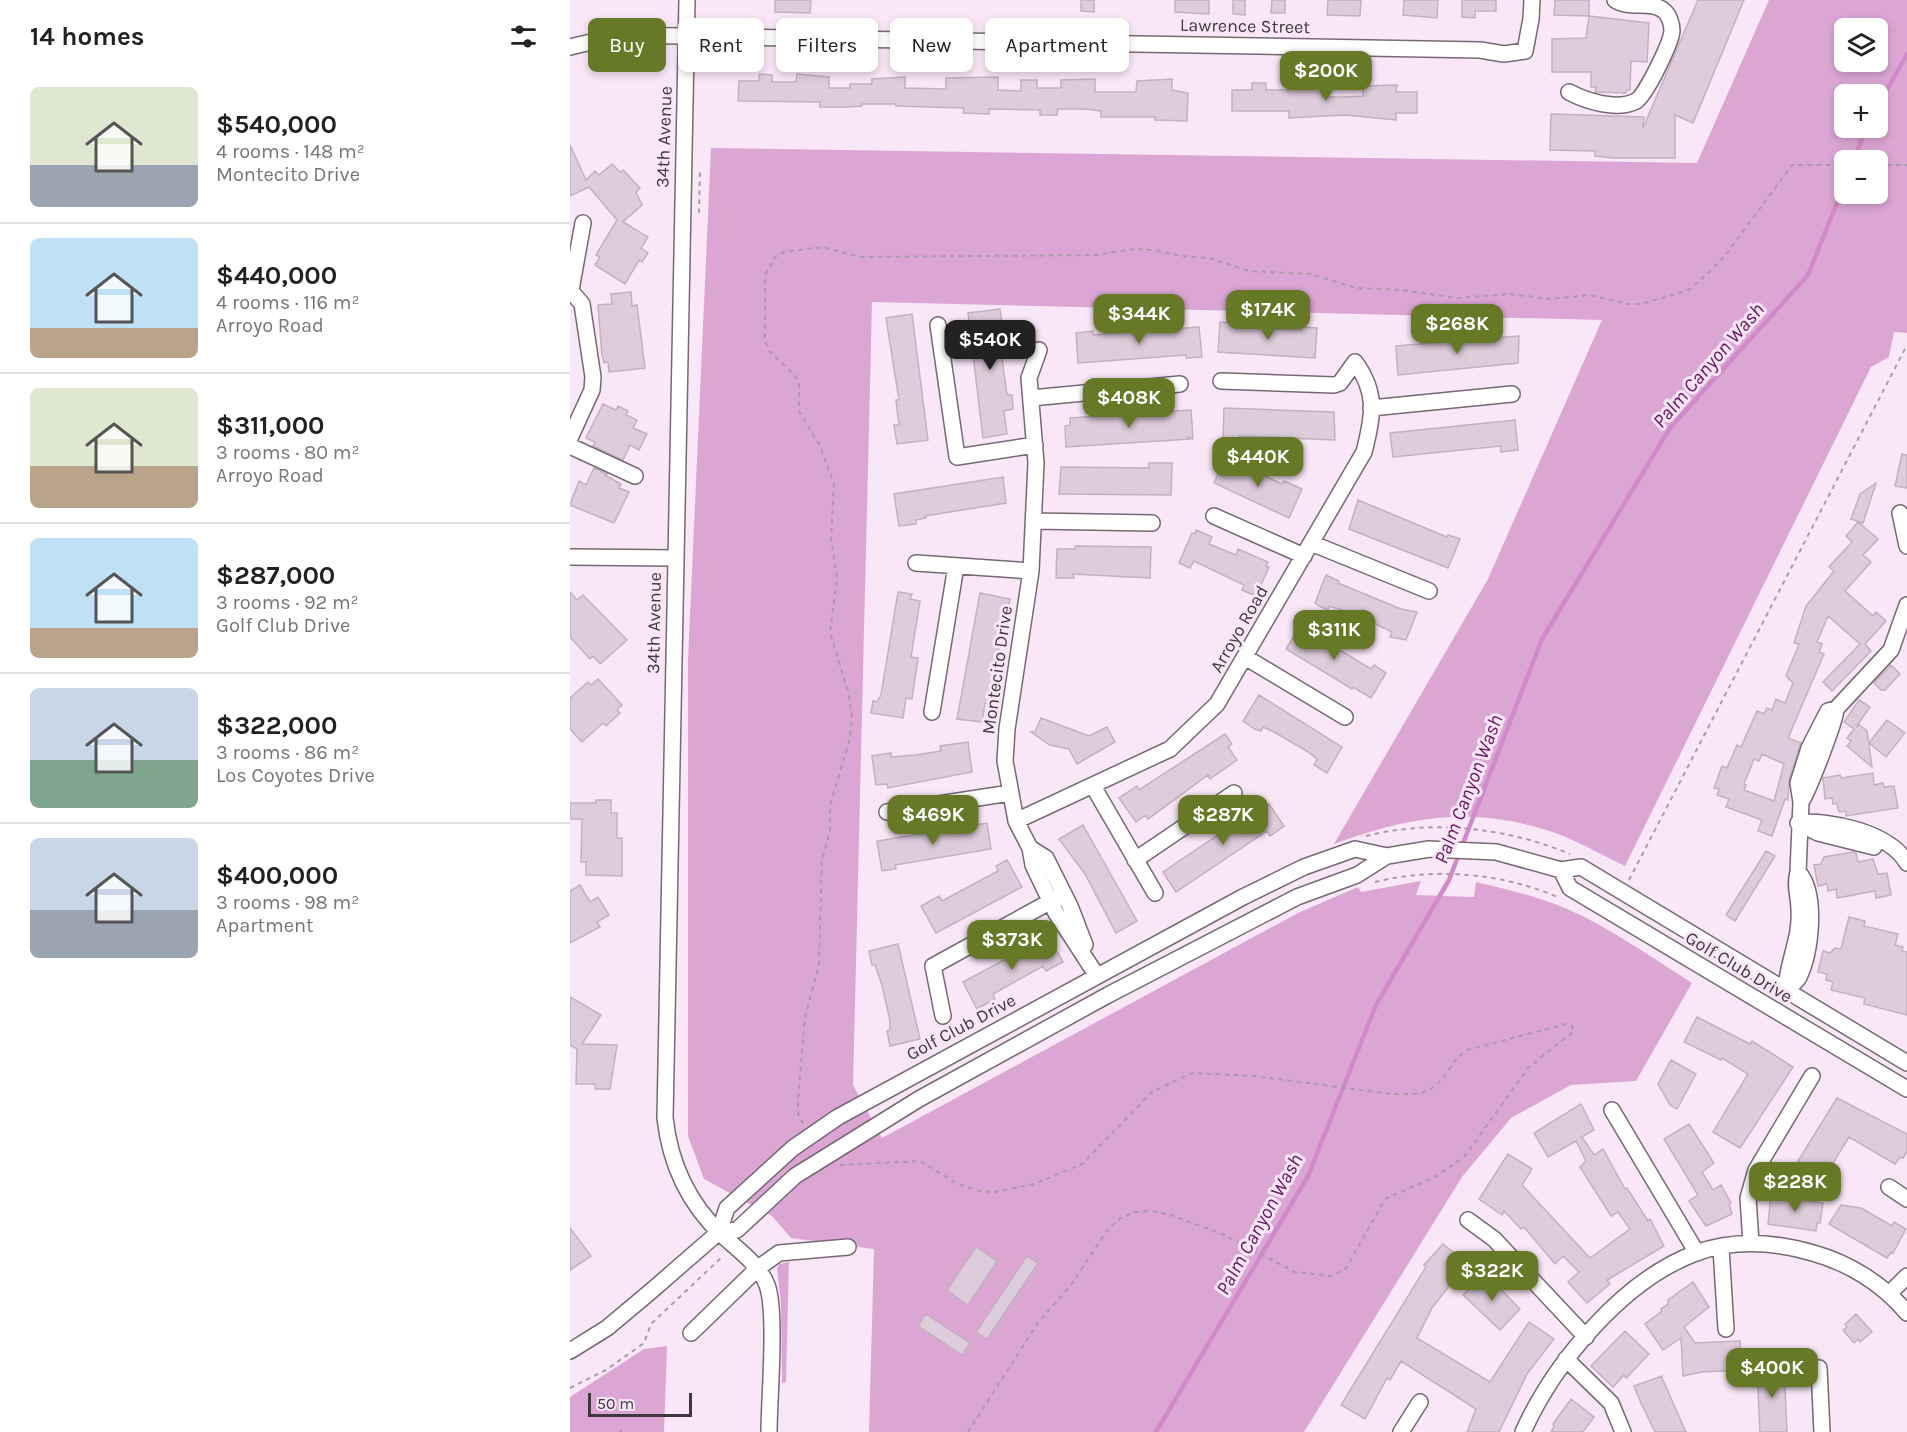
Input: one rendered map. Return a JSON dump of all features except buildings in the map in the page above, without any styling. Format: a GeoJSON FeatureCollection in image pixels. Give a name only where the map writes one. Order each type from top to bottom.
{"type":"FeatureCollection","features":[{"type":"Feature","properties":{"kind":"street","name":"34th Avenue"},"geometry":{"type":"LineString","coordinates":[[686,18],[687,0]]}},
{"type":"Feature","properties":{"kind":"street","name":"Lawrence Street"},"geometry":{"type":"LineString","coordinates":[[764,37],[1480,50],[1504,54],[1525,51],[1532,19],[1532,0]]}},
{"type":"Feature","properties":{"kind":"street"},"geometry":{"type":"LineString","coordinates":[[1569,92],[1592,104],[1625,104],[1636,101],[1649,82],[1669,42],[1672,30],[1670,19],[1663,10],[1653,5],[1623,5],[1615,0]]}},
{"type":"Feature","properties":{"kind":"street","name":"Lawrence Street"},"geometry":{"type":"LineString","coordinates":[[570,47],[621,35],[678,36]]}},
{"type":"Feature","properties":{"kind":"street","name":"34th Avenue"},"geometry":{"type":"LineString","coordinates":[[685,72],[665,1118],[674,1165],[696,1206],[718,1232],[729,1251],[758,1268]]}},
{"type":"Feature","properties":{"kind":"street"},"geometry":{"type":"LineString","coordinates":[[570,438],[592,390],[593,377],[582,304],[570,290],[583,223]]}},
{"type":"Feature","properties":{"kind":"street"},"geometry":{"type":"LineString","coordinates":[[938,325],[957,457],[1035,445]]}},
{"type":"Feature","properties":{"kind":"street","name":"Montecito Drive"},"geometry":{"type":"LineString","coordinates":[[1039,350],[1029,378],[1035,445],[1035,521],[1031,571],[1007,729],[1005,761],[1016,821],[1030,848],[1033,865],[1050,901],[1097,976]]}},
{"type":"Feature","properties":{"kind":"street","name":"Arroyo Road"},"geometry":{"type":"LineString","coordinates":[[1016,821],[1162,753],[1193,729],[1217,704],[1364,452],[1371,425],[1372,392],[1365,375],[1355,362],[1340,383],[1334,386],[1221,381]]}},
{"type":"Feature","properties":{"kind":"street"},"geometry":{"type":"LineString","coordinates":[[1031,398],[1180,384]]}},
{"type":"Feature","properties":{"kind":"street"},"geometry":{"type":"LineString","coordinates":[[1371,408],[1512,394]]}},
{"type":"Feature","properties":{"kind":"street"},"geometry":{"type":"LineString","coordinates":[[570,446],[635,476]]}},
{"type":"Feature","properties":{"kind":"street"},"geometry":{"type":"LineString","coordinates":[[1900,513],[1907,546]]}},
{"type":"Feature","properties":{"kind":"street"},"geometry":{"type":"LineString","coordinates":[[1214,516],[1429,591]]}},
{"type":"Feature","properties":{"kind":"street"},"geometry":{"type":"LineString","coordinates":[[1035,521],[1152,523]]}},
{"type":"Feature","properties":{"kind":"street"},"geometry":{"type":"LineString","coordinates":[[570,557],[675,558]]}},
{"type":"Feature","properties":{"kind":"street"},"geometry":{"type":"LineString","coordinates":[[916,563],[1031,571]]}},
{"type":"Feature","properties":{"kind":"street"},"geometry":{"type":"LineString","coordinates":[[932,712],[957,566]]}},
{"type":"Feature","properties":{"kind":"street"},"geometry":{"type":"LineString","coordinates":[[1786,990],[1798,979],[1810,940],[1809,897],[1805,880],[1798,872],[1798,823],[1801,802],[1798,783],[1809,748],[1828,711],[1836,709],[1891,650],[1907,605]]}},
{"type":"Feature","properties":{"kind":"street"},"geometry":{"type":"LineString","coordinates":[[1245,657],[1346,717]]}},
{"type":"Feature","properties":{"kind":"street"},"geometry":{"type":"LineString","coordinates":[[1093,786],[1155,893]]}},
{"type":"Feature","properties":{"kind":"street"},"geometry":{"type":"LineString","coordinates":[[887,812],[1010,793]]}},
{"type":"Feature","properties":{"kind":"street"},"geometry":{"type":"LineString","coordinates":[[1135,860],[1234,793]]}},
{"type":"Feature","properties":{"kind":"street"},"geometry":{"type":"LineString","coordinates":[[1798,823],[1819,820],[1883,839],[1889,846],[1906,856]]}},
{"type":"Feature","properties":{"kind":"street"},"geometry":{"type":"LineString","coordinates":[[1030,848],[1046,858],[1064,894],[1097,976],[1108,995]]}},
{"type":"Feature","properties":{"kind":"street","name":"Golf Club Drive"},"geometry":{"type":"LineString","coordinates":[[570,1351],[607,1328],[718,1232],[727,1208],[793,1148],[812,1134],[901,1082],[1304,867],[1355,849],[1387,856]]}},
{"type":"Feature","properties":{"kind":"street","name":"Golf Club Drive"},"geometry":{"type":"LineString","coordinates":[[718,1232],[737,1230],[795,1176],[828,1154],[919,1099],[1108,995],[1297,897],[1357,874],[1387,856],[1429,849],[1496,852],[1561,870],[1581,867],[1907,1063]]}},
{"type":"Feature","properties":{"kind":"street","name":"Golf Club Drive"},"geometry":{"type":"LineString","coordinates":[[1561,870],[1570,888],[1907,1089]]}},
{"type":"Feature","properties":{"kind":"street"},"geometry":{"type":"LineString","coordinates":[[943,1016],[933,966],[1064,894]]}},
{"type":"Feature","properties":{"kind":"street"},"geometry":{"type":"LineString","coordinates":[[1750,1243],[1748,1198],[1756,1170],[1812,1076]]}},
{"type":"Feature","properties":{"kind":"street"},"geometry":{"type":"LineString","coordinates":[[1612,1110],[1697,1253]]}},
{"type":"Feature","properties":{"kind":"street"},"geometry":{"type":"LineString","coordinates":[[1889,1187],[1907,1199]]}},
{"type":"Feature","properties":{"kind":"street"},"geometry":{"type":"LineString","coordinates":[[1468,1220],[1494,1239],[1586,1337]]}},
{"type":"Feature","properties":{"kind":"street"},"geometry":{"type":"LineString","coordinates":[[1523,1432],[1535,1404],[1566,1359],[1621,1300],[1659,1272],[1697,1253],[1750,1243],[1786,1245],[1827,1257],[1860,1272],[1901,1302],[1907,1276]]}},
{"type":"Feature","properties":{"kind":"street"},"geometry":{"type":"LineString","coordinates":[[691,1333],[758,1268],[779,1253],[848,1247]]}},
{"type":"Feature","properties":{"kind":"street"},"geometry":{"type":"LineString","coordinates":[[1721,1248],[1726,1329]]}},
{"type":"Feature","properties":{"kind":"street"},"geometry":{"type":"LineString","coordinates":[[758,1268],[768,1286],[771,1310],[769,1432]]}},
{"type":"Feature","properties":{"kind":"street"},"geometry":{"type":"LineString","coordinates":[[1566,1359],[1611,1403],[1623,1432]]}},
{"type":"Feature","properties":{"kind":"street"},"geometry":{"type":"LineString","coordinates":[[1819,1368],[1822,1432]]}},
{"type":"Feature","properties":{"kind":"street"},"geometry":{"type":"LineString","coordinates":[[1401,1432],[1420,1402]]}},
{"type":"Feature","properties":{"kind":"path"},"geometry":{"type":"LineString","coordinates":[[803,1124],[798,1113],[798,1100],[805,1017],[819,965],[822,859],[830,832],[830,806],[850,738],[852,718],[849,695],[830,632],[837,579],[831,538],[834,484],[830,468],[799,411],[799,383],[794,374],[769,351],[765,340],[765,274],[775,257],[784,252],[822,247],[872,257],[1096,255],[1135,249],[1209,258],[1249,271],[1310,274],[1356,288],[1403,290],[1456,298],[1509,294],[1551,299],[1590,295],[1628,304],[1641,304],[1689,290],[1708,273],[1792,165],[1834,165]]}},
{"type":"Feature","properties":{"kind":"path"},"geometry":{"type":"LineString","coordinates":[[1888,165],[1907,165]]}},
{"type":"Feature","properties":{"kind":"path"},"geometry":{"type":"LineString","coordinates":[[698,224],[699,200]]}},
{"type":"Feature","properties":{"kind":"path"},"geometry":{"type":"LineString","coordinates":[[1631,877],[1907,345]]}},
{"type":"Feature","properties":{"kind":"path"},"geometry":{"type":"LineString","coordinates":[[1442,828],[1483,830],[1530,841],[1571,855]]}},
{"type":"Feature","properties":{"kind":"path"},"geometry":{"type":"LineString","coordinates":[[1373,882],[1428,874],[1478,876],[1510,881],[1563,900]]}},
{"type":"Feature","properties":{"kind":"path"},"geometry":{"type":"LineString","coordinates":[[837,1163],[849,1166],[920,1161],[956,1183],[979,1191],[995,1192],[1034,1184],[1082,1164],[1152,1092],[1192,1074],[1254,1076],[1390,1094],[1413,1094],[1431,1089],[1454,1059],[1467,1050],[1566,1024],[1572,1026],[1574,1031],[1529,1067],[1464,1157],[1437,1176],[1385,1199],[1346,1268],[1332,1276],[1295,1272],[1222,1234],[1171,1215],[1151,1211],[1134,1212],[1119,1219],[1106,1232],[1071,1285],[1037,1324],[968,1432]]}},
{"type":"Feature","properties":{"kind":"path"},"geometry":{"type":"LineString","coordinates":[[833,1164],[840,1158]]}},
{"type":"Feature","properties":{"kind":"path"},"geometry":{"type":"LineString","coordinates":[[570,1388],[606,1370],[644,1343],[651,1324],[729,1251],[718,1232]]}},
{"type":"Feature","properties":{"kind":"shaded area"},"geometry":{"type":"Polygon","coordinates":[[[1769,0],[1907,0],[1907,333],[1894,332],[1889,357],[1871,367],[1625,866],[1556,833],[1491,818],[1439,818],[1413,821],[1334,844],[1488,579],[1602,320],[872,302],[853,1085],[882,1138],[1298,913],[1358,887],[1361,892],[1421,881],[1416,895],[1474,897],[1476,882],[1521,893],[1565,908],[1598,924],[1692,983],[1636,1081],[1571,1085],[1511,1118],[1462,1177],[1304,1432],[869,1432],[874,1249],[791,1238],[772,1216],[704,1179],[688,1136],[688,660],[711,148],[1697,163],[1769,0]]]}},
{"type":"Feature","properties":{"kind":"shaded area"},"geometry":{"type":"Polygon","coordinates":[[[789,1262],[786,1382],[782,1383],[781,1304],[777,1268],[779,1264],[789,1262]]]}},
{"type":"Feature","properties":{"kind":"shaded area"},"geometry":{"type":"Polygon","coordinates":[[[667,1346],[664,1432],[570,1432],[570,1397],[644,1349],[667,1346]]]}},
{"type":"Feature","properties":{"kind":"waterway","name":"Palm Canyon Wash"},"geometry":{"type":"LineString","coordinates":[[1888,88],[1907,54]]}},
{"type":"Feature","properties":{"kind":"waterway","name":"Palm Canyon Wash"},"geometry":{"type":"LineString","coordinates":[[1858,150],[1862,138]]}},
{"type":"Feature","properties":{"kind":"waterway","name":"Palm Canyon Wash"},"geometry":{"type":"LineString","coordinates":[[1462,846],[1542,639],[1670,428],[1808,275],[1837,204]]}},
{"type":"Feature","properties":{"kind":"waterway","name":"Palm Canyon Wash"},"geometry":{"type":"LineString","coordinates":[[1156,1432],[1308,1176],[1376,1005],[1449,880],[1459,854]]}}]}
